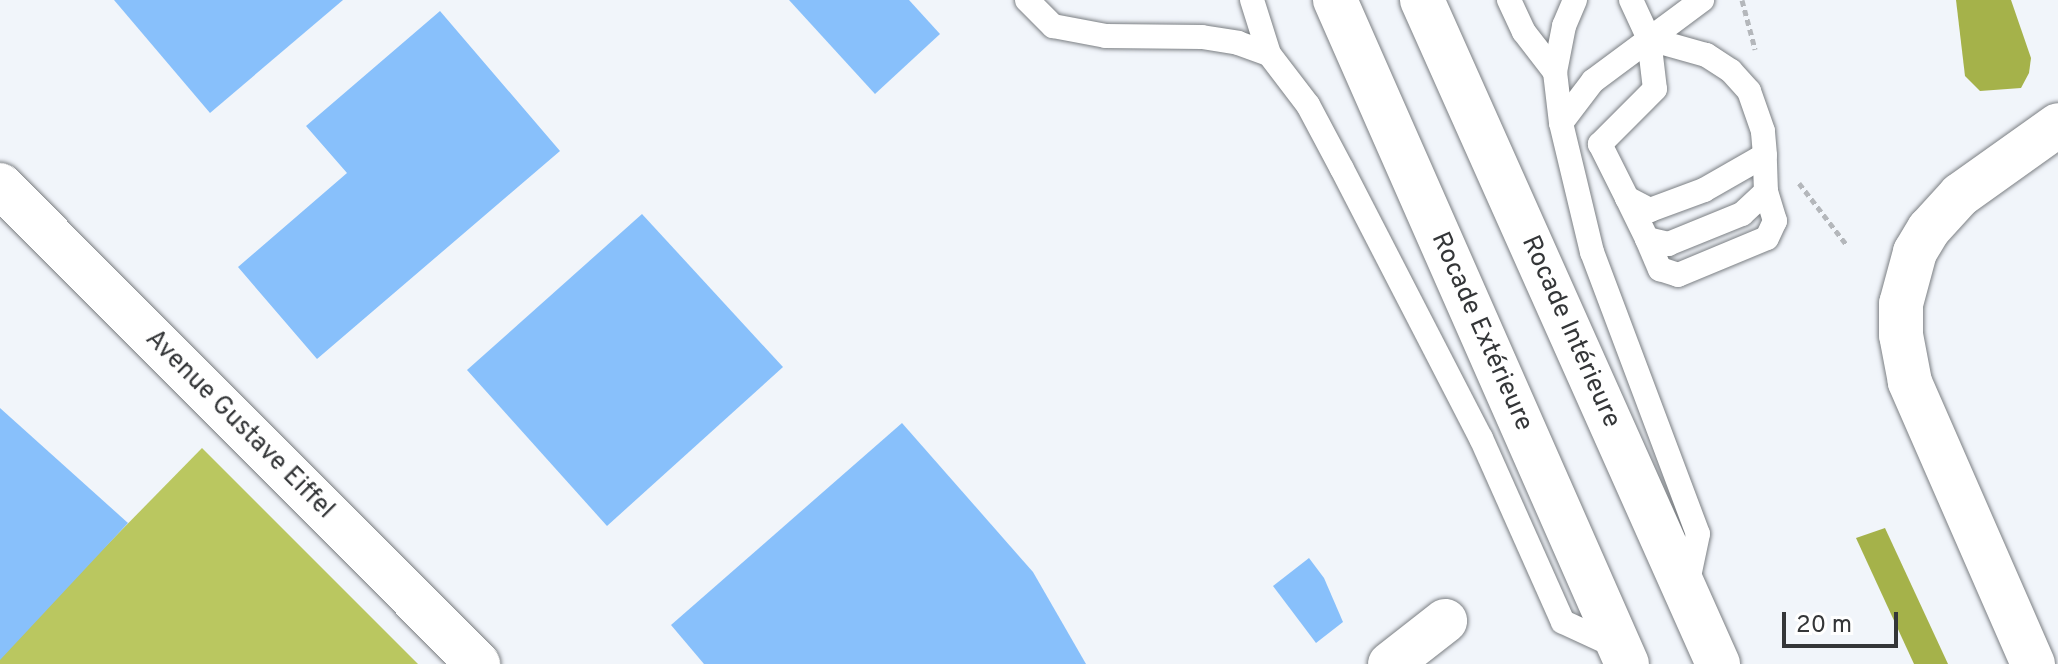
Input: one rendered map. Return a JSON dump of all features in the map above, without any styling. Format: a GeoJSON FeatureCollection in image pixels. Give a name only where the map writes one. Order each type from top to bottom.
{"type":"FeatureCollection","features":[{"type":"Feature","properties":{"kind":"main road","name":"Rocade Extérieure"},"geometry":{"type":"LineString","coordinates":[[1335,0],[1624,656]]}},
{"type":"Feature","properties":{"kind":"main road","name":"Rocade Intérieure"},"geometry":{"type":"LineString","coordinates":[[1422,0],[1718,664]]}},
{"type":"Feature","properties":{"kind":"main road"},"geometry":{"type":"LineString","coordinates":[[2033,664],[1910,382],[1901,335],[1901,304],[1915,252],[1929,229],[1960,195],[2058,125]]}},
{"type":"Feature","properties":{"kind":"main road","name":"Avenue Gustave Eiffel"},"geometry":{"type":"LineString","coordinates":[[0,185],[478,664]]}},
{"type":"Feature","properties":{"kind":"main road"},"geometry":{"type":"LineString","coordinates":[[1390,664],[1445,621]]}},
{"type":"Feature","properties":{"kind":"lane"},"geometry":{"type":"LineString","coordinates":[[1027,0],[1053,26],[1106,36],[1202,37],[1238,43],[1269,54]]}},
{"type":"Feature","properties":{"kind":"lane"},"geometry":{"type":"LineString","coordinates":[[1252,0],[1269,54],[1308,105],[1342,169],[1481,438],[1563,622],[1624,656]]}},
{"type":"Feature","properties":{"kind":"lane"},"geometry":{"type":"LineString","coordinates":[[1509,0],[1524,32],[1555,72]]}},
{"type":"Feature","properties":{"kind":"lane"},"geometry":{"type":"LineString","coordinates":[[1631,0],[1649,39],[1655,89],[1600,144],[1660,269],[1678,275],[1767,238],[1775,221],[1766,192],[1763,131],[1749,91],[1731,71],[1706,55],[1649,39]]}},
{"type":"Feature","properties":{"kind":"lane"},"geometry":{"type":"LineString","coordinates":[[1561,123],[1593,81],[1702,0]]}},
{"type":"Feature","properties":{"kind":"lane"},"geometry":{"type":"LineString","coordinates":[[1576,1],[1564,26],[1555,72],[1561,123],[1592,252],[1698,534],[1686,591]]}},
{"type":"Feature","properties":{"kind":"lane"},"geometry":{"type":"LineString","coordinates":[[1627,198],[1650,210],[1704,190],[1765,155]]}},
{"type":"Feature","properties":{"kind":"lane"},"geometry":{"type":"LineString","coordinates":[[1647,239],[1668,244],[1742,214],[1766,192]]}},
{"type":"Feature","properties":{"kind":"shaded area"},"geometry":{"type":"Polygon","coordinates":[[[1956,0],[2011,0],[2031,58],[2029,73],[2021,88],[1980,91],[1965,76],[1956,0]]]}},
{"type":"Feature","properties":{"kind":"shaded area"},"geometry":{"type":"Polygon","coordinates":[[[202,448],[418,664],[0,664],[0,654],[202,448]]]}},
{"type":"Feature","properties":{"kind":"shaded area"},"geometry":{"type":"Polygon","coordinates":[[[1885,528],[1948,664],[1914,664],[1856,538],[1885,528]]]}},
{"type":"Feature","properties":{"kind":"building"},"geometry":{"type":"Polygon","coordinates":[[[114,0],[343,0],[210,113],[114,0]]]}},
{"type":"Feature","properties":{"kind":"building"},"geometry":{"type":"Polygon","coordinates":[[[789,0],[909,0],[940,34],[875,94],[789,0]]]}},
{"type":"Feature","properties":{"kind":"building"},"geometry":{"type":"Polygon","coordinates":[[[440,11],[560,151],[317,359],[238,267],[347,173],[306,126],[440,11]]]}},
{"type":"Feature","properties":{"kind":"building"},"geometry":{"type":"Polygon","coordinates":[[[642,214],[783,367],[607,526],[467,370],[642,214]]]}},
{"type":"Feature","properties":{"kind":"building"},"geometry":{"type":"Polygon","coordinates":[[[0,408],[128,523],[0,660],[0,408]]]}},
{"type":"Feature","properties":{"kind":"building"},"geometry":{"type":"Polygon","coordinates":[[[902,423],[1033,572],[1086,664],[704,664],[671,625],[902,423]]]}},
{"type":"Feature","properties":{"kind":"building"},"geometry":{"type":"Polygon","coordinates":[[[1309,558],[1324,578],[1343,622],[1316,643],[1273,586],[1309,558]]]}}]}
